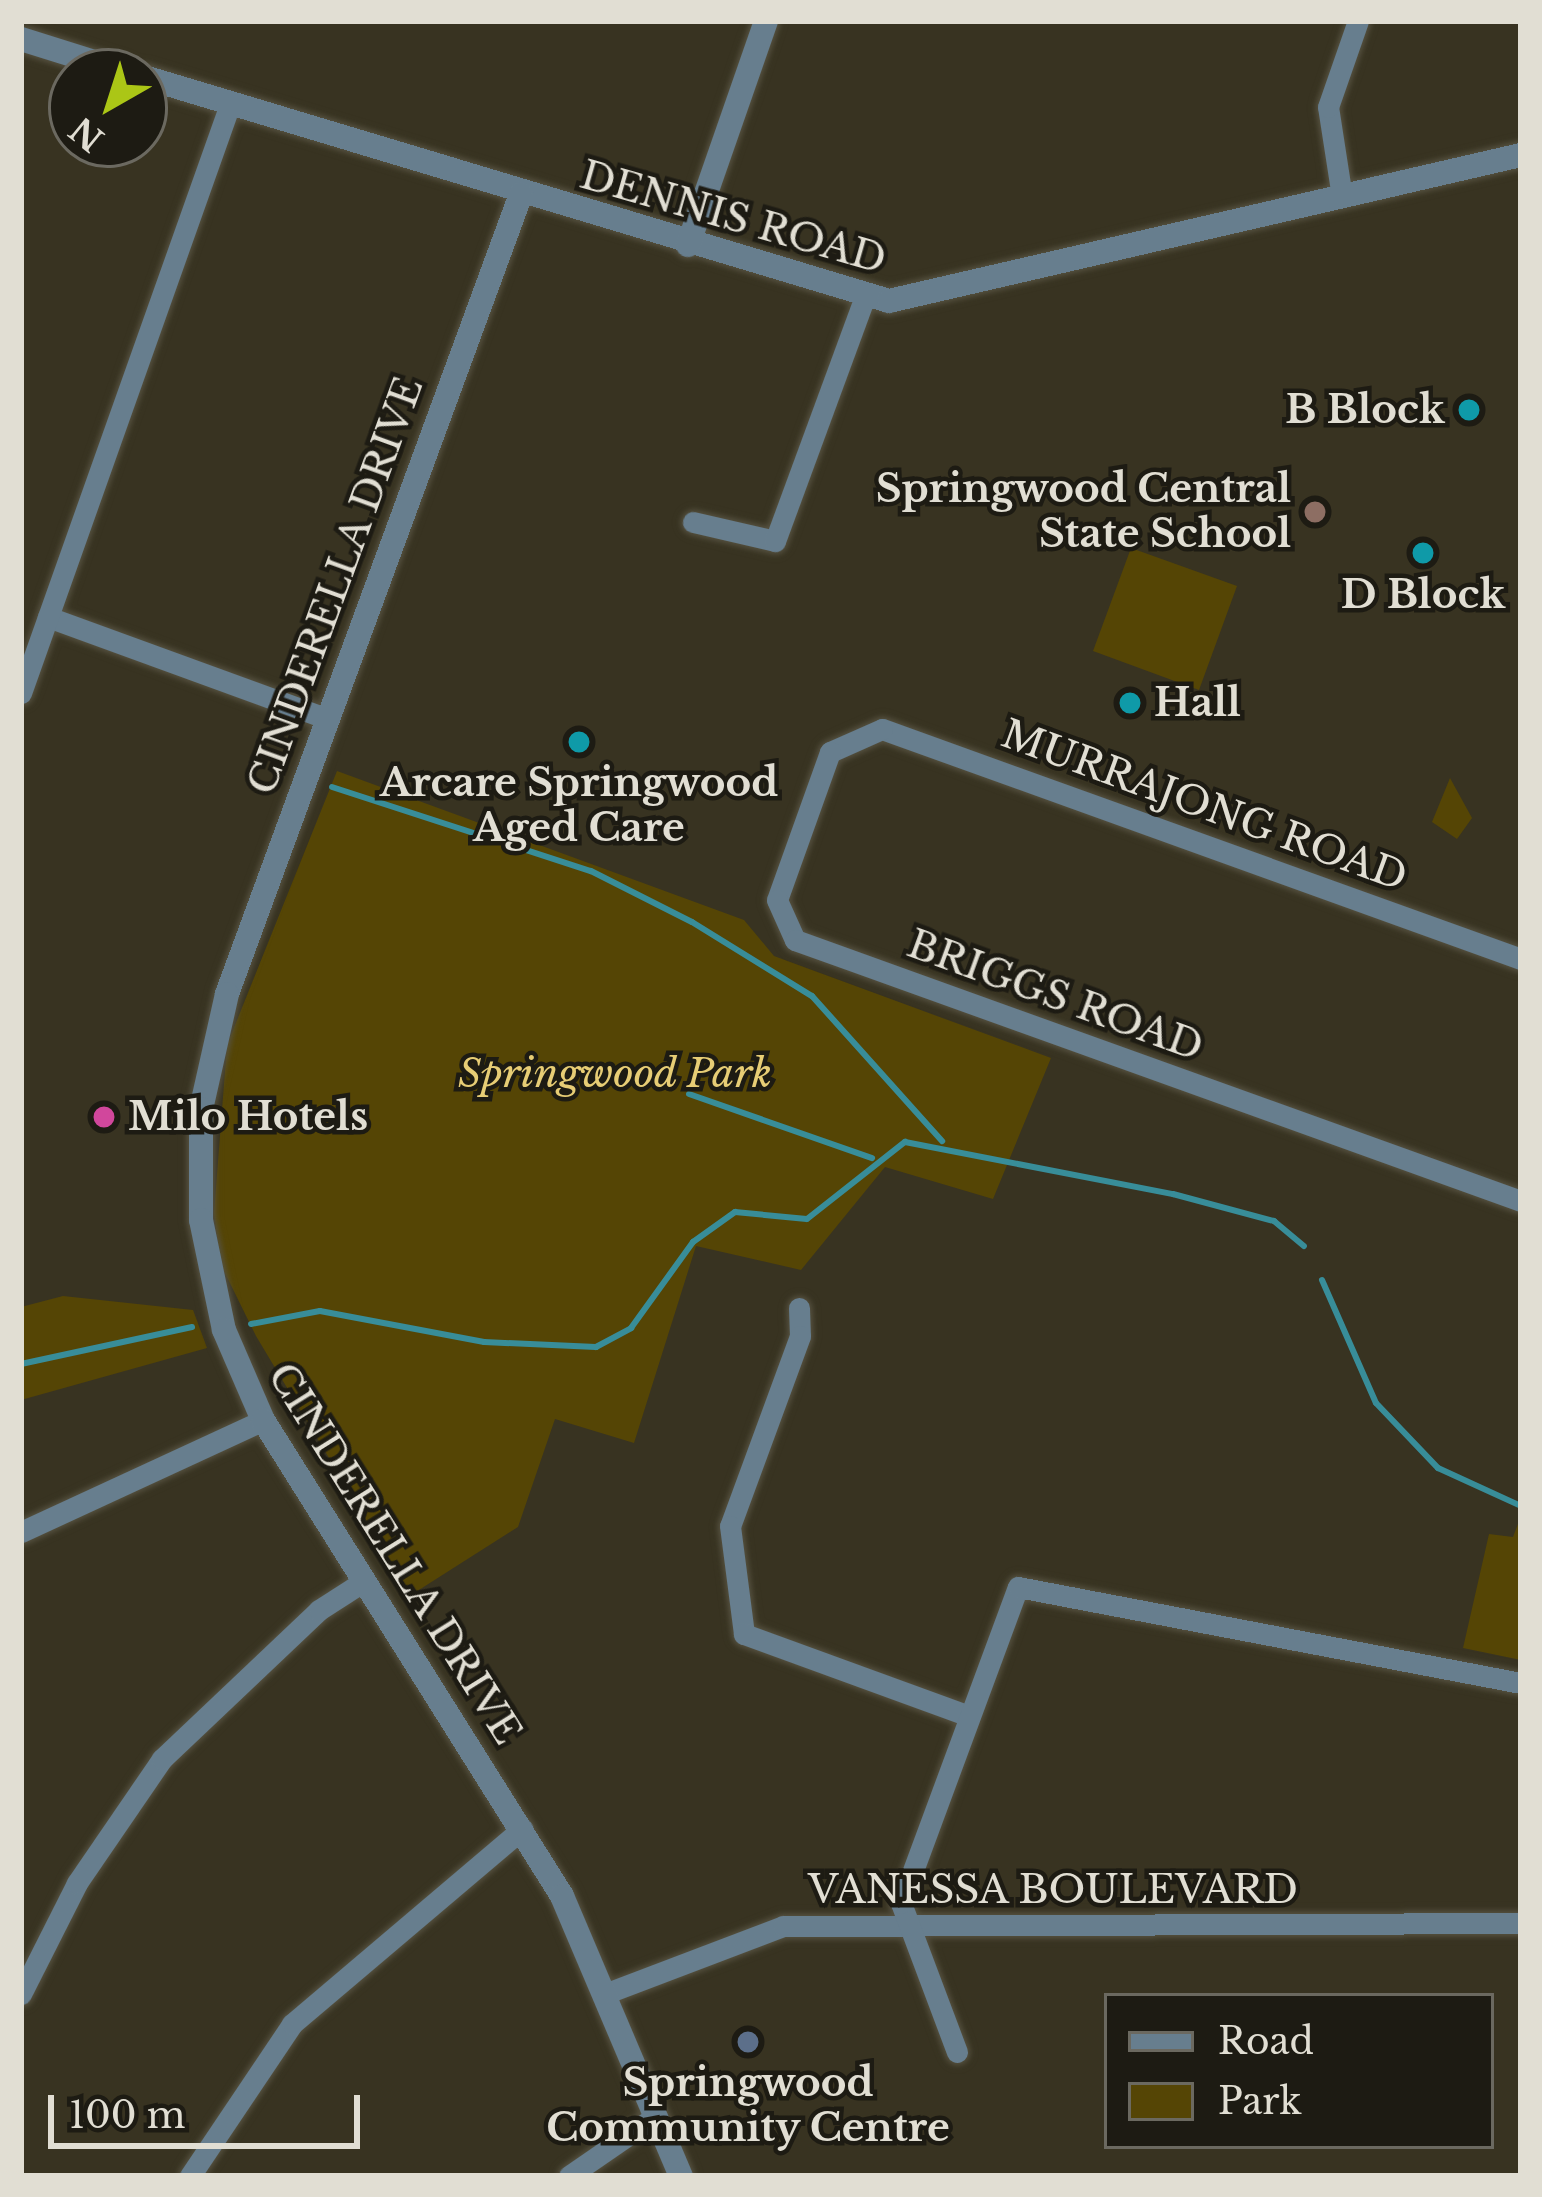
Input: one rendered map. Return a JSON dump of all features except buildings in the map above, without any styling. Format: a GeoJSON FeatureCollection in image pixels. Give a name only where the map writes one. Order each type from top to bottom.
{"type":"FeatureCollection","features":[{"type":"Feature","properties":{"kind":"street"},"geometry":{"type":"LineString","coordinates":[[688,245],[766,21]]}},
{"type":"Feature","properties":{"kind":"street"},"geometry":{"type":"LineString","coordinates":[[1342,197],[1328,107],[1358,21]]}},
{"type":"Feature","properties":{"kind":"street","name":"DENNIS ROAD"},"geometry":{"type":"LineString","coordinates":[[168,85],[865,297],[921,298],[1521,155]]}},
{"type":"Feature","properties":{"kind":"street"},"geometry":{"type":"LineString","coordinates":[[21,692],[230,104]]}},
{"type":"Feature","properties":{"kind":"street","name":"CINDERELLA DRIVE"},"geometry":{"type":"LineString","coordinates":[[521,194],[227,994],[201,1109],[207,1268],[263,1420],[522,1829],[608,1993],[681,2176]]}},
{"type":"Feature","properties":{"kind":"street"},"geometry":{"type":"LineString","coordinates":[[693,522],[775,541],[865,297]]}},
{"type":"Feature","properties":{"kind":"street"},"geometry":{"type":"LineString","coordinates":[[48,617],[326,718]]}},
{"type":"Feature","properties":{"kind":"street","name":"MURRAJONG ROAD"},"geometry":{"type":"LineString","coordinates":[[861,730],[1521,959]]}},
{"type":"Feature","properties":{"kind":"street","name":"BRIGGS ROAD"},"geometry":{"type":"LineString","coordinates":[[861,730],[830,752],[777,900],[783,932],[1521,1202]]}},
{"type":"Feature","properties":{"kind":"street"},"geometry":{"type":"LineString","coordinates":[[799,1308],[800,1336],[730,1526],[744,1634],[966,1715]]}},
{"type":"Feature","properties":{"kind":"street"},"geometry":{"type":"LineString","coordinates":[[21,1532],[263,1420]]}},
{"type":"Feature","properties":{"kind":"street"},"geometry":{"type":"LineString","coordinates":[[21,1994],[77,1883],[161,1759],[319,1610],[364,1581]]}},
{"type":"Feature","properties":{"kind":"street"},"geometry":{"type":"LineString","coordinates":[[957,2052],[901,1903],[1009,1599],[1033,1584],[1521,1683]]}},
{"type":"Feature","properties":{"kind":"street"},"geometry":{"type":"LineString","coordinates":[[190,2176],[292,2024],[522,1829]]}},
{"type":"Feature","properties":{"kind":"street","name":"VANESSA BOULEVARD"},"geometry":{"type":"LineString","coordinates":[[608,1993],[783,1926],[1439,1927],[1521,1923]]}},
{"type":"Feature","properties":{"kind":"street","name":"VANESSA BOULEVARD"},"geometry":{"type":"LineString","coordinates":[[1439,1927],[1521,1936]]}},
{"type":"Feature","properties":{"kind":"street"},"geometry":{"type":"LineString","coordinates":[[569,2176],[656,2116]]}},
{"type":"Feature","properties":{"kind":"green space"},"geometry":{"type":"Polygon","coordinates":[[[1131,548],[1237,586],[1199,690],[1093,651],[1131,548]]]}},
{"type":"Feature","properties":{"kind":"green space","name":"Springwood Park"},"geometry":{"type":"Polygon","coordinates":[[[337,771],[744,920],[774,956],[1051,1058],[993,1199],[885,1167],[801,1270],[696,1246],[634,1443],[555,1419],[518,1527],[411,1595],[256,1336],[221,1265],[214,1213],[227,1045],[337,771]]]}},
{"type":"Feature","properties":{"kind":"green space"},"geometry":{"type":"Polygon","coordinates":[[[1450,778],[1472,818],[1457,839],[1432,822],[1450,778]]]}},
{"type":"Feature","properties":{"kind":"green space"},"geometry":{"type":"Polygon","coordinates":[[[63,1296],[193,1310],[207,1348],[21,1400],[21,1307],[63,1296]]]}},
{"type":"Feature","properties":{"kind":"green space"},"geometry":{"type":"Polygon","coordinates":[[[1521,1516],[1521,1660],[1463,1648],[1489,1534],[1513,1537],[1521,1516]]]}},
{"type":"Feature","properties":{"kind":"waterway"},"geometry":{"type":"LineString","coordinates":[[332,787],[591,871],[692,922],[812,996],[942,1141]]}},
{"type":"Feature","properties":{"kind":"waterway"},"geometry":{"type":"LineString","coordinates":[[689,1094],[872,1158]]}},
{"type":"Feature","properties":{"kind":"waterway"},"geometry":{"type":"LineString","coordinates":[[251,1324],[320,1311],[484,1342],[596,1347],[631,1328],[693,1242],[735,1212],[807,1219],[905,1142],[1173,1194],[1274,1221],[1304,1246]]}},
{"type":"Feature","properties":{"kind":"waterway"},"geometry":{"type":"LineString","coordinates":[[1322,1280],[1376,1403],[1438,1468],[1521,1506]]}},
{"type":"Feature","properties":{"kind":"waterway"},"geometry":{"type":"LineString","coordinates":[[21,1364],[192,1327]]}},
{"type":"Feature","properties":{"kind":"place","name":"B Block"},"geometry":{"type":"Point","coordinates":[1469,410]}},
{"type":"Feature","properties":{"kind":"place","name":"Springwood Central State School"},"geometry":{"type":"Point","coordinates":[1315,512]}},
{"type":"Feature","properties":{"kind":"place","name":"D Block"},"geometry":{"type":"Point","coordinates":[1423,553]}},
{"type":"Feature","properties":{"kind":"place","name":"Hall"},"geometry":{"type":"Point","coordinates":[1130,703]}},
{"type":"Feature","properties":{"kind":"place","name":"Arcare Springwood Aged Care"},"geometry":{"type":"Point","coordinates":[579,742]}},
{"type":"Feature","properties":{"kind":"place","name":"Milo Hotels"},"geometry":{"type":"Point","coordinates":[104,1117]}},
{"type":"Feature","properties":{"kind":"place","name":"Springwood Community Centre"},"geometry":{"type":"Point","coordinates":[748,2042]}}]}
